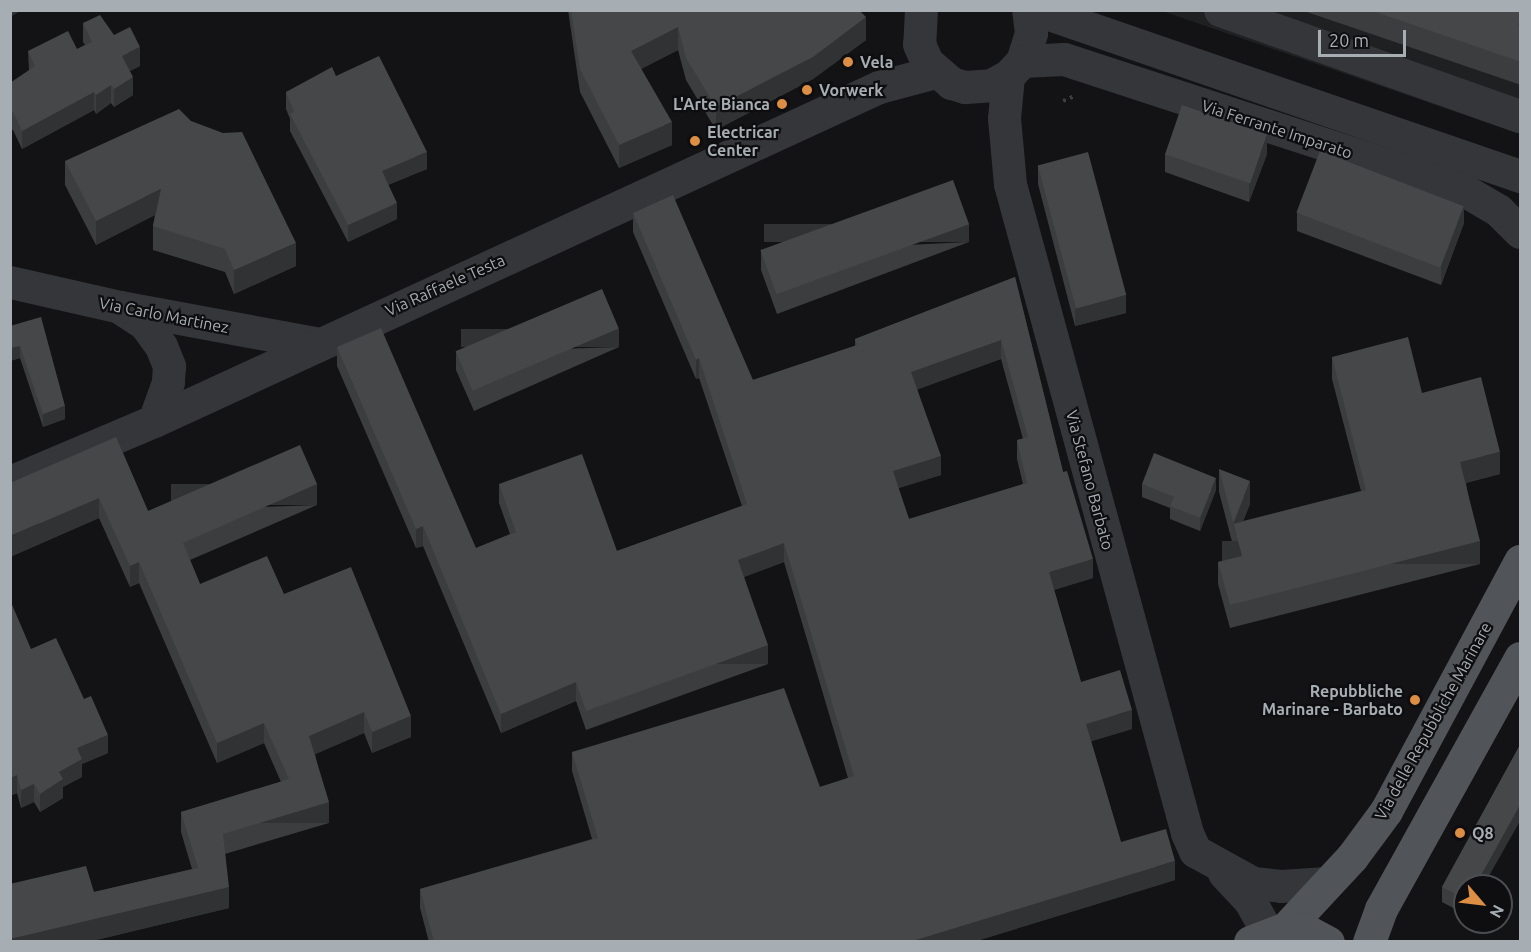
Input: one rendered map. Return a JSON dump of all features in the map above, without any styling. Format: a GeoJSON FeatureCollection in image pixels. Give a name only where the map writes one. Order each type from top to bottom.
{"type":"FeatureCollection","features":[{"type":"Feature","properties":{"kind":"main road","name":"Via delle Repubbliche Marinare"},"geometry":{"type":"LineString","coordinates":[[1268,934],[1327,883],[1352,857],[1386,811],[1521,561]]}},
{"type":"Feature","properties":{"kind":"main road"},"geometry":{"type":"LineString","coordinates":[[1369,942],[1381,909],[1521,658]]}},
{"type":"Feature","properties":{"kind":"main road"},"geometry":{"type":"LineString","coordinates":[[1268,934],[1305,930],[1328,942]]}},
{"type":"Feature","properties":{"kind":"street"},"geometry":{"type":"LineString","coordinates":[[921,10],[918,44],[935,72]]}},
{"type":"Feature","properties":{"kind":"street","name":"Via Stefano Barbato"},"geometry":{"type":"LineString","coordinates":[[1028,10],[1031,33],[1015,69],[1004,118],[1010,184],[1187,833],[1195,851],[1219,868],[1250,901],[1268,934]]}},
{"type":"Feature","properties":{"kind":"street","name":"Via Ferrante Imparato"},"geometry":{"type":"LineString","coordinates":[[1037,10],[1521,176]]}},
{"type":"Feature","properties":{"kind":"street"},"geometry":{"type":"LineString","coordinates":[[1220,10],[1520,113]]}},
{"type":"Feature","properties":{"kind":"street","name":"Via Raffaele Testa"},"geometry":{"type":"LineString","coordinates":[[879,87],[899,70],[918,44]]}},
{"type":"Feature","properties":{"kind":"street","name":"Via Ferrante Imparato"},"geometry":{"type":"LineString","coordinates":[[935,72],[965,87],[991,85],[1015,69],[1064,59],[1462,189],[1498,210],[1521,232]]}},
{"type":"Feature","properties":{"kind":"street","name":"Via Raffaele Testa"},"geometry":{"type":"LineString","coordinates":[[10,482],[154,420],[879,87],[935,72]]}},
{"type":"Feature","properties":{"kind":"street","name":"Via Carlo Martinez"},"geometry":{"type":"LineString","coordinates":[[10,282],[120,307],[319,344]]}},
{"type":"Feature","properties":{"kind":"street"},"geometry":{"type":"LineString","coordinates":[[120,307],[146,324],[161,346],[169,366],[168,382],[154,420]]}},
{"type":"Feature","properties":{"kind":"street","name":"Via Stefano Barbato"},"geometry":{"type":"LineString","coordinates":[[1219,868],[1253,883],[1327,883]]}},
{"type":"Feature","properties":{"kind":"shaded area"},"geometry":{"type":"Polygon","coordinates":[[[1162,11],[1520,11],[1520,134],[1162,11]]]}},
{"type":"Feature","properties":{"kind":"building"},"geometry":{"type":"Polygon","coordinates":[[[571,10],[859,10],[866,17],[813,57],[716,107],[686,58],[678,27],[631,51],[672,122],[619,145],[580,69],[571,10]]]}},
{"type":"Feature","properties":{"kind":"building"},"geometry":{"type":"Polygon","coordinates":[[[1370,10],[1521,10],[1518,25],[1521,26],[1521,62],[1370,10]]]}},
{"type":"Feature","properties":{"kind":"building"},"geometry":{"type":"Polygon","coordinates":[[[100,15],[114,35],[130,27],[140,47],[122,56],[133,77],[114,89],[111,85],[96,95],[94,92],[22,131],[13,112],[10,113],[10,83],[35,66],[28,51],[68,31],[77,49],[92,42],[83,23],[100,15]]]}},
{"type":"Feature","properties":{"kind":"building"},"geometry":{"type":"Polygon","coordinates":[[[379,56],[427,152],[382,171],[397,203],[348,225],[290,114],[294,112],[286,92],[332,67],[336,76],[379,56]]]}},
{"type":"Feature","properties":{"kind":"building"},"geometry":{"type":"Polygon","coordinates":[[[1182,105],[1267,134],[1250,183],[1165,154],[1182,105]]]}},
{"type":"Feature","properties":{"kind":"building"},"geometry":{"type":"Polygon","coordinates":[[[179,109],[191,121],[223,133],[242,132],[296,243],[234,270],[225,249],[153,226],[161,189],[96,221],[65,161],[179,109]]]}},
{"type":"Feature","properties":{"kind":"building"},"geometry":{"type":"Polygon","coordinates":[[[1320,151],[1464,206],[1440,268],[1296,213],[1320,151]]]}},
{"type":"Feature","properties":{"kind":"building"},"geometry":{"type":"Polygon","coordinates":[[[1088,152],[1126,295],[1076,308],[1038,165],[1088,152]]]}},
{"type":"Feature","properties":{"kind":"building"},"geometry":{"type":"Polygon","coordinates":[[[953,180],[969,224],[776,294],[760,250],[953,180]]]}},
{"type":"Feature","properties":{"kind":"building"},"geometry":{"type":"Polygon","coordinates":[[[673,195],[753,380],[857,345],[855,339],[1015,277],[1063,472],[1067,471],[1093,559],[1049,572],[1081,682],[1120,670],[1132,710],[1086,724],[1121,842],[1166,829],[1175,861],[909,942],[434,942],[420,889],[598,838],[572,752],[784,688],[820,787],[854,776],[784,543],[738,560],[768,645],[586,711],[576,682],[501,714],[423,526],[416,529],[337,347],[381,328],[476,548],[516,532],[499,484],[582,454],[617,551],[747,504],[699,358],[696,360],[633,213],[673,195]],[[1001,340],[911,372],[941,456],[893,471],[909,519],[1027,483],[1017,440],[1028,437],[1001,340]]]}},
{"type":"Feature","properties":{"kind":"building"},"geometry":{"type":"Polygon","coordinates":[[[602,289],[619,329],[472,391],[456,351],[602,289]]]}},
{"type":"Feature","properties":{"kind":"building"},"geometry":{"type":"Polygon","coordinates":[[[41,317],[65,406],[43,414],[20,346],[10,348],[10,326],[41,317]]]}},
{"type":"Feature","properties":{"kind":"building"},"geometry":{"type":"Polygon","coordinates":[[[1408,337],[1422,393],[1481,377],[1500,452],[1460,462],[1480,541],[1230,605],[1218,562],[1242,556],[1234,524],[1366,490],[1332,357],[1408,337]]]}},
{"type":"Feature","properties":{"kind":"building"},"geometry":{"type":"Polygon","coordinates":[[[116,437],[148,511],[300,445],[317,484],[183,543],[200,584],[267,556],[284,594],[351,567],[411,716],[372,732],[364,712],[309,736],[329,802],[223,834],[229,887],[10,939],[10,884],[86,866],[94,892],[198,868],[181,812],[289,779],[264,723],[217,743],[139,562],[130,566],[99,498],[10,536],[10,483],[116,437]]]}},
{"type":"Feature","properties":{"kind":"building"},"geometry":{"type":"Polygon","coordinates":[[[1154,453],[1216,478],[1200,518],[1170,506],[1174,497],[1142,484],[1154,453]]]}},
{"type":"Feature","properties":{"kind":"building"},"geometry":{"type":"Polygon","coordinates":[[[1219,469],[1250,481],[1233,523],[1219,469]]]}},
{"type":"Feature","properties":{"kind":"building"},"geometry":{"type":"Polygon","coordinates":[[[10,600],[31,649],[56,638],[84,699],[91,696],[108,735],[77,748],[82,759],[59,772],[63,779],[40,794],[34,784],[21,790],[17,775],[10,778],[10,600]]]}},
{"type":"Feature","properties":{"kind":"building"},"geometry":{"type":"Polygon","coordinates":[[[1521,743],[1521,803],[1482,874],[1453,874],[1453,893],[1442,887],[1521,743]]]}},
{"type":"Feature","properties":{"kind":"place","name":"Vela"},"geometry":{"type":"Point","coordinates":[848,62]}},
{"type":"Feature","properties":{"kind":"place","name":"Vorwerk"},"geometry":{"type":"Point","coordinates":[807,90]}},
{"type":"Feature","properties":{"kind":"place","name":"L'Arte Bianca"},"geometry":{"type":"Point","coordinates":[782,104]}},
{"type":"Feature","properties":{"kind":"place","name":"Electricar Center"},"geometry":{"type":"Point","coordinates":[695,141]}},
{"type":"Feature","properties":{"kind":"place","name":"Repubbliche Marinare - Barbato"},"geometry":{"type":"Point","coordinates":[1415,700]}},
{"type":"Feature","properties":{"kind":"place","name":"Q8"},"geometry":{"type":"Point","coordinates":[1460,833]}}]}
